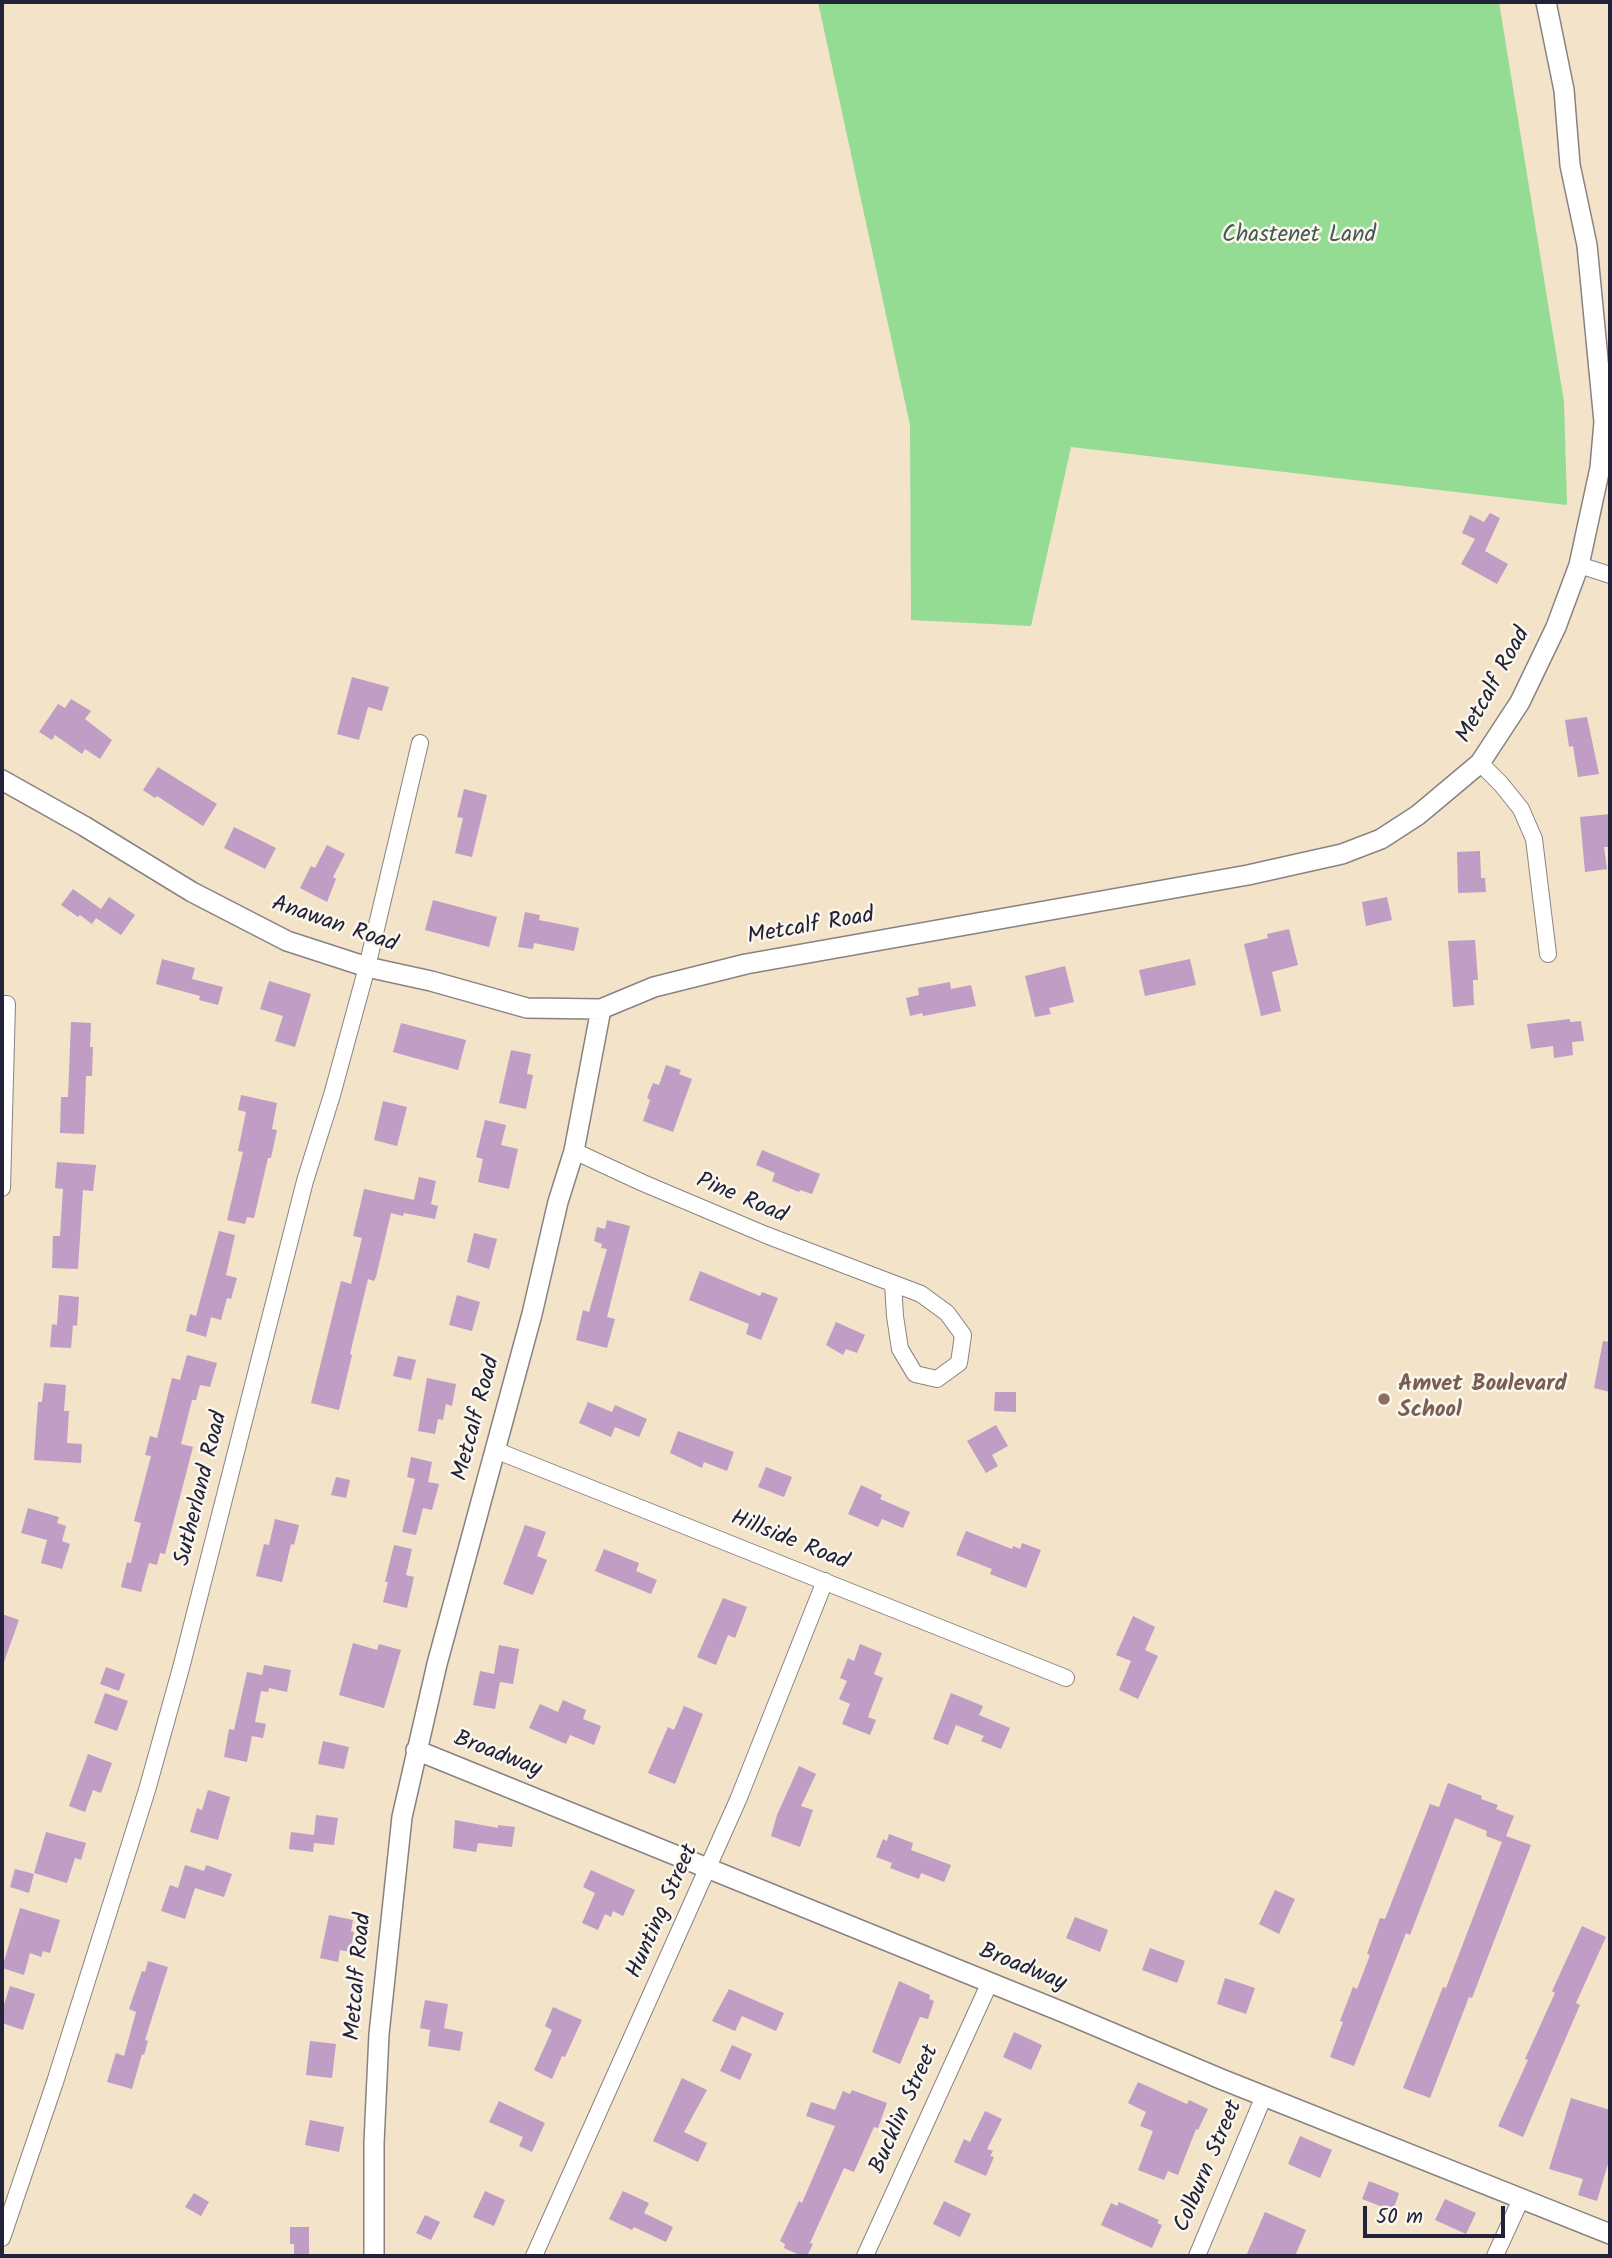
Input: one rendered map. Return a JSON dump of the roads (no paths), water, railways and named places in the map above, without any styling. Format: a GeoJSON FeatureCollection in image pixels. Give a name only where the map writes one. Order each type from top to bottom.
{"type":"FeatureCollection","features":[{"type":"Feature","properties":{"kind":"street","name":"Metcalf Road"},"geometry":{"type":"LineString","coordinates":[[374,2256],[374,2143],[379,2034],[402,1817],[416,1750],[532,1314],[558,1202],[574,1151],[601,1009],[654,987],[746,964],[1248,876],[1342,854],[1381,839],[1409,821],[1480,763],[1520,702],[1534,674],[1556,627],[1579,565],[1600,468],[1604,422],[1587,245],[1570,165],[1563,90],[1546,2]]}},
{"type":"Feature","properties":{"kind":"street"},"geometry":{"type":"LineString","coordinates":[[1579,565],[1610,575]]}},
{"type":"Feature","properties":{"kind":"street","name":"Sutherland Road"},"geometry":{"type":"LineString","coordinates":[[2,2238],[55,2082],[147,1790],[181,1668],[305,1181],[367,967],[419,743]]}},
{"type":"Feature","properties":{"kind":"street"},"geometry":{"type":"LineString","coordinates":[[1480,763],[1502,784],[1521,809],[1534,839],[1548,954]]}},
{"type":"Feature","properties":{"kind":"street","name":"Anawan Road"},"geometry":{"type":"LineString","coordinates":[[2,780],[84,825],[233,915],[287,941],[367,967],[431,981],[527,1008],[601,1009]]}},
{"type":"Feature","properties":{"kind":"street"},"geometry":{"type":"LineString","coordinates":[[2,1188],[4,1004]]}},
{"type":"Feature","properties":{"kind":"street","name":"Pine Road"},"geometry":{"type":"LineString","coordinates":[[574,1151],[766,1235],[920,1294],[947,1313],[963,1335],[960,1363],[937,1379],[915,1374],[901,1349],[893,1284]]}},
{"type":"Feature","properties":{"kind":"street","name":"Hillside Road"},"geometry":{"type":"LineString","coordinates":[[495,1450],[1066,1678]]}},
{"type":"Feature","properties":{"kind":"street","name":"Hunting Street"},"geometry":{"type":"LineString","coordinates":[[534,2256],[738,1800],[825,1581]]}},
{"type":"Feature","properties":{"kind":"street","name":"Broadway"},"geometry":{"type":"LineString","coordinates":[[416,1750],[1610,2234]]}},
{"type":"Feature","properties":{"kind":"street","name":"Bucklin Street"},"geometry":{"type":"LineString","coordinates":[[865,2256],[990,1982]]}},
{"type":"Feature","properties":{"kind":"street","name":"Colburn Street"},"geometry":{"type":"LineString","coordinates":[[1197,2256],[1264,2096]]}},
{"type":"Feature","properties":{"kind":"street"},"geometry":{"type":"LineString","coordinates":[[1495,2256],[1521,2199]]}},
{"type":"Feature","properties":{"kind":"place","name":"Amvet Boulevard School"},"geometry":{"type":"Point","coordinates":[1384,1399]}},
{"type":"Feature","properties":{"kind":"park label","name":"Chastenet Land"},"geometry":{"type":"Point","coordinates":[1299,237]}}]}
